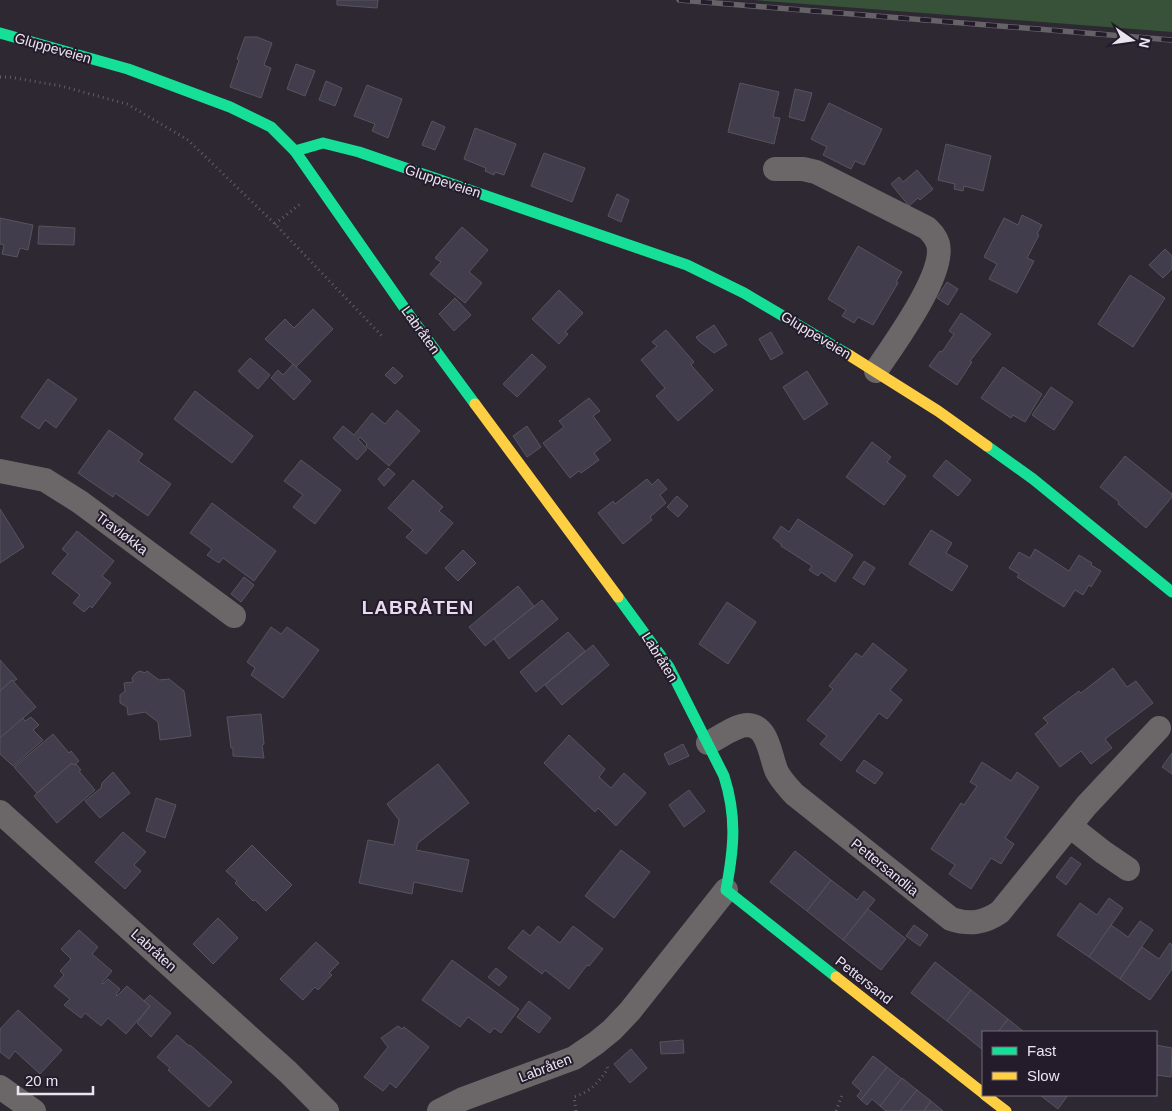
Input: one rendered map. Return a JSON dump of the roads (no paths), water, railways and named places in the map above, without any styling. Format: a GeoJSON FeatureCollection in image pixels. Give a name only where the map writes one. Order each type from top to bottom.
{"type":"FeatureCollection","features":[{"type":"Feature","properties":{"kind":"street","name":"Gluppeveien"},"geometry":{"type":"LineString","coordinates":[[0,33],[128,70],[230,107],[270,127],[296,151],[323,144],[359,152],[688,265],[818,335],[938,411],[1033,479],[1172,592]]}},
{"type":"Feature","properties":{"kind":"street","name":"Labråten"},"geometry":{"type":"LineString","coordinates":[[296,151],[410,316],[560,522],[648,636],[668,667],[724,776],[733,814],[732,858],[726,890],[612,1030],[574,1058],[463,1099],[439,1111]]}},
{"type":"Feature","properties":{"kind":"street"},"geometry":{"type":"LineString","coordinates":[[775,169],[803,169],[816,172],[927,228],[935,237],[939,246],[939,258],[935,275],[927,291],[876,371]]}},
{"type":"Feature","properties":{"kind":"street","name":"Travløkka"},"geometry":{"type":"LineString","coordinates":[[0,471],[44,480],[80,502],[234,616]]}},
{"type":"Feature","properties":{"kind":"street","name":"Pettersandlia"},"geometry":{"type":"LineString","coordinates":[[708,743],[738,727],[747,725],[755,727],[762,732],[766,739],[778,775],[794,794],[951,919],[964,923],[977,923],[990,919],[1000,912],[1070,826],[1159,728]]}},
{"type":"Feature","properties":{"kind":"street","name":"Labråten"},"geometry":{"type":"LineString","coordinates":[[0,812],[259,1046],[327,1111]]}},
{"type":"Feature","properties":{"kind":"street"},"geometry":{"type":"LineString","coordinates":[[1070,826],[1128,869]]}},
{"type":"Feature","properties":{"kind":"street","name":"Pettersand"},"geometry":{"type":"LineString","coordinates":[[726,890],[982,1092]]}},
{"type":"Feature","properties":{"kind":"street"},"geometry":{"type":"LineString","coordinates":[[0,1087],[34,1111]]}},
{"type":"Feature","properties":{"kind":"street","name":"Pettersand"},"geometry":{"type":"LineString","coordinates":[[987,1096],[1006,1111]]}},
{"type":"Feature","properties":{"kind":"railway"},"geometry":{"type":"LineString","coordinates":[[679,0],[1172,40]]}},
{"type":"Feature","properties":{"kind":"district","name":"LABRÅTEN"},"geometry":{"type":"Point","coordinates":[418,607]}}]}
